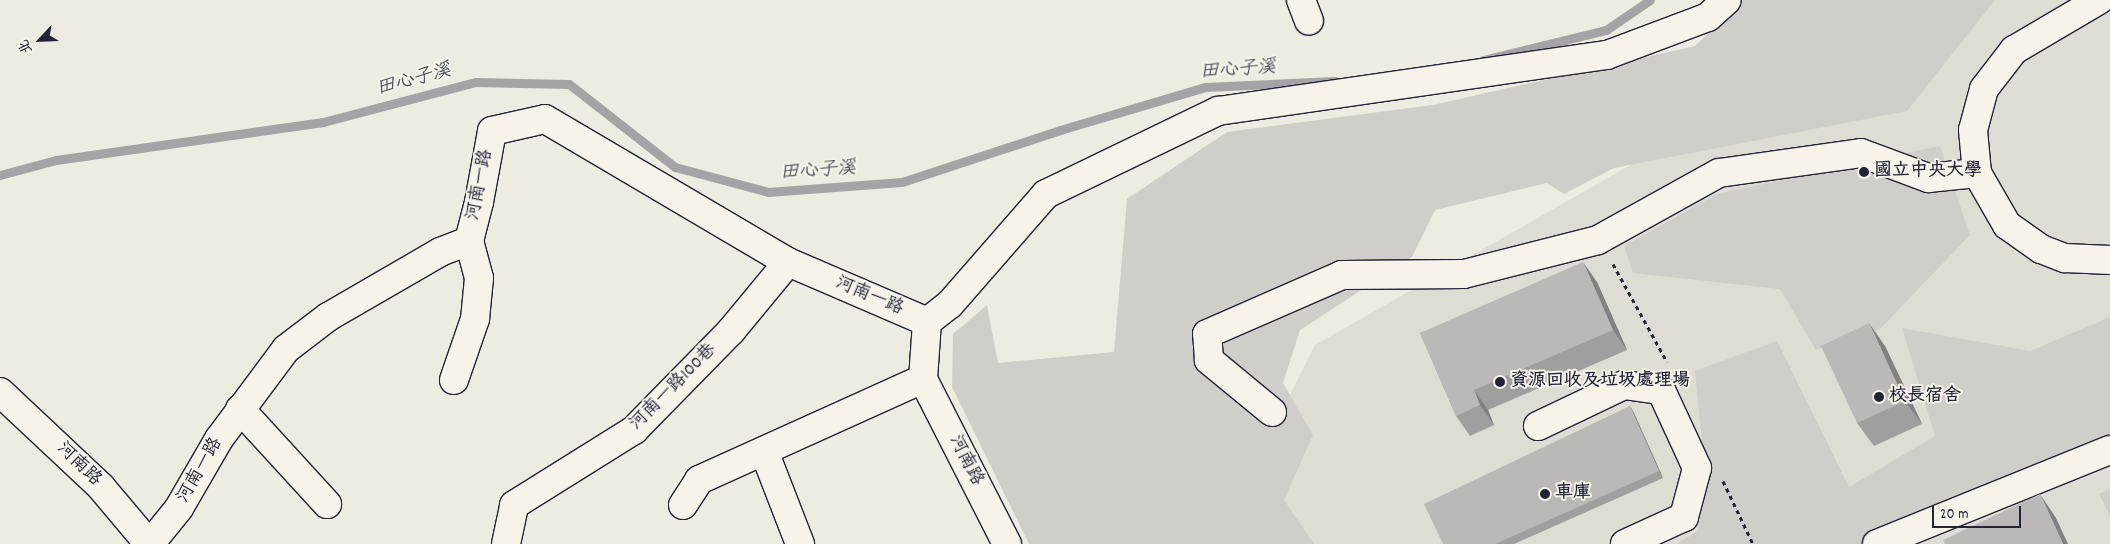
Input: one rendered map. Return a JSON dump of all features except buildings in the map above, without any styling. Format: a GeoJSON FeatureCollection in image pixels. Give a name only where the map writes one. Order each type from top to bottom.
{"type":"FeatureCollection","features":[{"type":"Feature","properties":{"kind":"street"},"geometry":{"type":"LineString","coordinates":[[683,505],[699,480],[923,379],[927,322],[950,304],[1046,194],[1218,111],[1607,54],[1708,17],[1727,0]]}},
{"type":"Feature","properties":{"kind":"street"},"geometry":{"type":"LineString","coordinates":[[2099,0],[2014,50],[1984,89],[1974,130],[1977,173],[2007,225],[2041,249],[2066,258],[2110,260]]}},
{"type":"Feature","properties":{"kind":"street","name":"河南一路"},"geometry":{"type":"LineString","coordinates":[[149,544],[179,508],[218,439],[286,349],[328,317],[440,252],[469,241],[479,202],[492,131],[545,119],[788,262],[927,322]]}},
{"type":"Feature","properties":{"kind":"street"},"geometry":{"type":"LineString","coordinates":[[1272,412],[1208,360],[1207,334],[1342,276],[1464,274],[1598,240],[1719,174],[1861,154],[1928,178],[1977,173]]}},
{"type":"Feature","properties":{"kind":"street"},"geometry":{"type":"LineString","coordinates":[[454,380],[476,318],[479,278],[469,241]]}},
{"type":"Feature","properties":{"kind":"street","name":"河南一路100巷"},"geometry":{"type":"LineString","coordinates":[[506,544],[514,505],[634,430],[731,331],[788,262]]}},
{"type":"Feature","properties":{"kind":"street","name":"河南路"},"geometry":{"type":"LineString","coordinates":[[923,379],[1007,544]]}},
{"type":"Feature","properties":{"kind":"street"},"geometry":{"type":"LineString","coordinates":[[1538,426],[1624,385],[1661,390],[1697,468],[1684,517],[1625,544]]}},
{"type":"Feature","properties":{"kind":"street","name":"河南路"},"geometry":{"type":"LineString","coordinates":[[0,392],[101,487],[149,544]]}},
{"type":"Feature","properties":{"kind":"street"},"geometry":{"type":"LineString","coordinates":[[240,409],[327,504]]}},
{"type":"Feature","properties":{"kind":"street"},"geometry":{"type":"LineString","coordinates":[[1877,544],[2110,450]]}},
{"type":"Feature","properties":{"kind":"street"},"geometry":{"type":"LineString","coordinates":[[764,451],[800,544]]}},
{"type":"Feature","properties":{"kind":"path"},"geometry":{"type":"LineString","coordinates":[[1598,240],[1668,365]]}},
{"type":"Feature","properties":{"kind":"shaded area"},"geometry":{"type":"Polygon","coordinates":[[[1743,0],[1995,0],[1907,111],[1614,168],[1564,194],[1547,183],[1435,210],[1412,257],[1300,330],[1283,383],[1313,435],[1284,500],[1314,544],[1029,544],[952,387],[953,334],[987,305],[998,363],[1114,352],[1127,199],[1227,132],[1433,105],[1695,46],[1743,0]]]}},
{"type":"Feature","properties":{"kind":"shaded area","name":"國立中央大學"},"geometry":{"type":"Polygon","coordinates":[[[1920,0],[2110,0],[2110,544],[1215,544],[1315,345],[1920,0]]]}},
{"type":"Feature","properties":{"kind":"shaded area"},"geometry":{"type":"Polygon","coordinates":[[[1940,146],[1970,235],[1880,329],[1816,350],[1780,289],[1633,273],[1624,246],[1717,194],[1940,146]]]}},
{"type":"Feature","properties":{"kind":"shaded area"},"geometry":{"type":"Polygon","coordinates":[[[2110,317],[2110,445],[1902,544],[1677,544],[1698,531],[1706,483],[1695,371],[1777,341],[1849,487],[1935,436],[1902,328],[2030,351],[2110,317]]]}},
{"type":"Feature","properties":{"kind":"shaded area"},"geometry":{"type":"Polygon","coordinates":[[[2110,489],[2110,516],[2099,494],[2110,489]]]}},
{"type":"Feature","properties":{"kind":"waterway","name":"田心子溪"},"geometry":{"type":"LineString","coordinates":[[1483,60],[1606,30],[1650,0]]}},
{"type":"Feature","properties":{"kind":"waterway","name":"田心子溪"},"geometry":{"type":"LineString","coordinates":[[0,175],[56,160],[323,122],[476,82],[569,84],[675,167],[768,192],[902,182],[1060,130],[1205,87],[1335,81]]}},
{"type":"Feature","properties":{"kind":"place","name":"國立中央大學"},"geometry":{"type":"Point","coordinates":[1864,172]}},
{"type":"Feature","properties":{"kind":"place","name":"資源回收及垃圾處理場"},"geometry":{"type":"Point","coordinates":[1500,382]}},
{"type":"Feature","properties":{"kind":"place","name":"校長宿舍"},"geometry":{"type":"Point","coordinates":[1879,397]}},
{"type":"Feature","properties":{"kind":"place","name":"車庫"},"geometry":{"type":"Point","coordinates":[1545,494]}}]}
